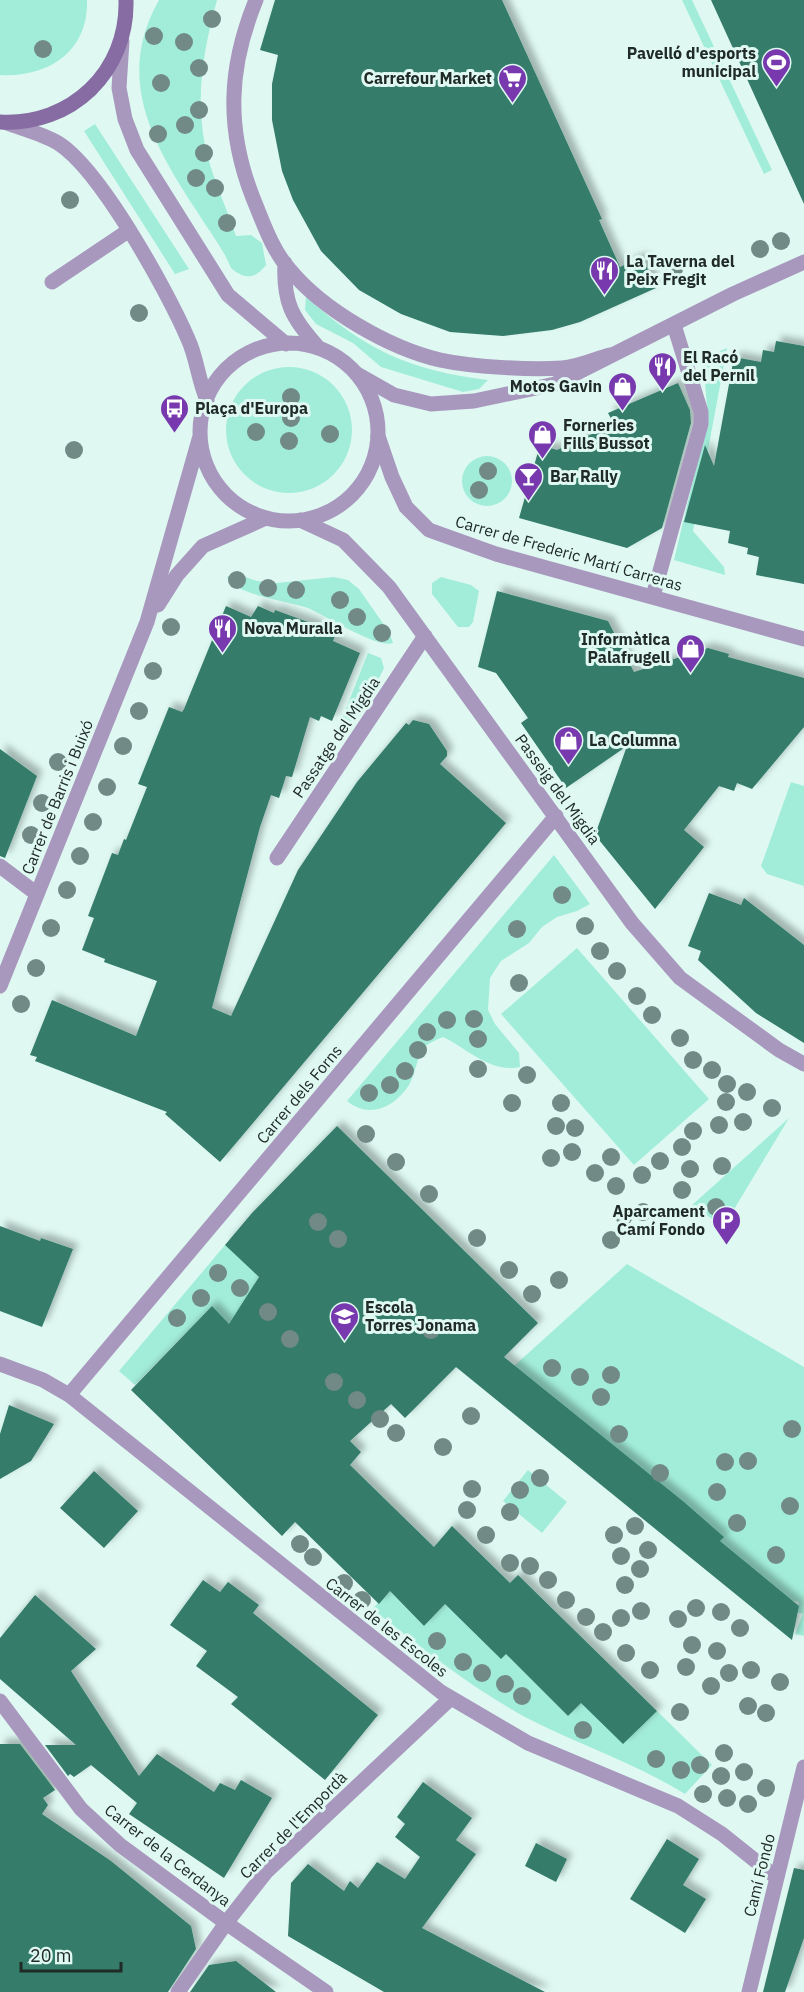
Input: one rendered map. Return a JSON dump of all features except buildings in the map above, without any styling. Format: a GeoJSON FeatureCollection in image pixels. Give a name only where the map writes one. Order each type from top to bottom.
{"type":"FeatureCollection","features":[{"type":"Feature","properties":{"kind":"main road"},"geometry":{"type":"LineString","coordinates":[[4,123],[47,117],[66,109],[83,97],[109,69],[122,36],[129,3]]}},
{"type":"Feature","properties":{"kind":"street"},"geometry":{"type":"LineString","coordinates":[[256,0],[244,29],[235,77],[232,117],[241,167],[266,230],[285,263],[326,305],[390,342],[440,360],[514,368],[564,368],[610,355]]}},
{"type":"Feature","properties":{"kind":"street"},"geometry":{"type":"LineString","coordinates":[[122,36],[119,88],[124,119],[137,150],[228,295],[286,344]]}},
{"type":"Feature","properties":{"kind":"street"},"geometry":{"type":"LineString","coordinates":[[4,123],[58,143],[91,175],[171,302],[189,341],[197,377],[207,399]]}},
{"type":"Feature","properties":{"kind":"street"},"geometry":{"type":"LineString","coordinates":[[52,282],[128,231]]}},
{"type":"Feature","properties":{"kind":"street"},"geometry":{"type":"LineString","coordinates":[[285,263],[286,298],[294,319],[317,346],[341,359],[357,374],[394,394],[431,404],[474,401],[555,384],[674,325],[797,272],[804,262]]}},
{"type":"Feature","properties":{"kind":"street"},"geometry":{"type":"LineString","coordinates":[[652,596],[701,424],[701,412],[674,325]]}},
{"type":"Feature","properties":{"kind":"street"},"geometry":{"type":"LineString","coordinates":[[317,346],[274,344],[249,352],[228,366],[212,386],[202,411],[200,436],[205,464],[219,487],[240,506],[266,518],[300,520],[330,511],[355,492],[372,466],[378,436],[373,403],[357,374]]}},
{"type":"Feature","properties":{"kind":"street","name":"Carrer de Barris i Buixó"},"geometry":{"type":"LineString","coordinates":[[0,986],[147,622],[200,436]]}},
{"type":"Feature","properties":{"kind":"street","name":"Carrer de Frederic Martí Carreras"},"geometry":{"type":"LineString","coordinates":[[378,436],[392,477],[406,507],[429,530],[496,554],[804,639]]}},
{"type":"Feature","properties":{"kind":"street","name":"Carrer de Barris i Buixó"},"geometry":{"type":"LineString","coordinates":[[147,622],[177,575],[203,546],[266,518]]}},
{"type":"Feature","properties":{"kind":"street","name":"Passeig del Migdia"},"geometry":{"type":"LineString","coordinates":[[300,520],[344,540],[389,587],[632,922],[680,978],[779,1050],[804,1064]]}},
{"type":"Feature","properties":{"kind":"street","name":"Passatge del Migdia"},"geometry":{"type":"LineString","coordinates":[[277,858],[425,636]]}},
{"type":"Feature","properties":{"kind":"street","name":"Carrer dels Forns"},"geometry":{"type":"LineString","coordinates":[[69,1395],[556,816]]}},
{"type":"Feature","properties":{"kind":"street"},"geometry":{"type":"LineString","coordinates":[[0,866],[37,894]]}},
{"type":"Feature","properties":{"kind":"street","name":"Carrer de les Escoles"},"geometry":{"type":"LineString","coordinates":[[0,1364],[43,1380],[69,1395],[392,1656],[451,1698],[528,1743],[678,1806],[722,1834],[777,1878]]}},
{"type":"Feature","properties":{"kind":"street","name":"Carrer de l'Empordà"},"geometry":{"type":"LineString","coordinates":[[178,1992],[226,1923],[266,1872],[451,1698]]}},
{"type":"Feature","properties":{"kind":"street","name":"Carrer de la Cerdanya"},"geometry":{"type":"LineString","coordinates":[[1,1704],[81,1809],[120,1845],[226,1923],[326,1992]]}},
{"type":"Feature","properties":{"kind":"street","name":"Camí Fondo"},"geometry":{"type":"LineString","coordinates":[[749,1992],[804,1767]]}},
{"type":"Feature","properties":{"kind":"green space"},"geometry":{"type":"Polygon","coordinates":[[[0,0],[87,0],[86,18],[81,34],[62,58],[34,72],[0,75],[0,0]]]}},
{"type":"Feature","properties":{"kind":"green space"},"geometry":{"type":"Polygon","coordinates":[[[159,0],[217,0],[202,72],[202,126],[211,168],[236,236],[251,235],[262,243],[266,265],[254,275],[241,275],[231,268],[167,163],[154,137],[145,111],[140,84],[140,57],[146,29],[159,0]]]}},
{"type":"Feature","properties":{"kind":"green space"},"geometry":{"type":"Polygon","coordinates":[[[682,0],[692,0],[772,170],[764,174],[682,0]]]}},
{"type":"Feature","properties":{"kind":"green space"},"geometry":{"type":"Polygon","coordinates":[[[95,124],[189,269],[175,274],[84,131],[95,124]]]}},
{"type":"Feature","properties":{"kind":"green space"},"geometry":{"type":"Polygon","coordinates":[[[306,297],[348,331],[390,355],[434,370],[488,380],[479,389],[463,392],[381,367],[353,343],[316,324],[305,310],[306,297]]]}},
{"type":"Feature","properties":{"kind":"green space"},"geometry":{"type":"Polygon","coordinates":[[[727,348],[693,531],[724,567],[725,575],[674,560],[708,418],[703,359],[727,348]]]}},
{"type":"Feature","properties":{"kind":"green space","name":"Plaça d'Europa"},"geometry":{"type":"Polygon","coordinates":[[[289,367],[313,372],[334,385],[347,406],[352,430],[347,454],[334,475],[313,488],[289,493],[265,488],[244,475],[231,454],[226,430],[231,406],[244,385],[265,372],[289,367]]]}},
{"type":"Feature","properties":{"kind":"green space"},"geometry":{"type":"Polygon","coordinates":[[[487,456],[505,463],[512,481],[505,499],[487,506],[469,499],[462,481],[469,463],[487,456]]]}},
{"type":"Feature","properties":{"kind":"green space"},"geometry":{"type":"Polygon","coordinates":[[[234,573],[257,581],[277,583],[334,577],[348,580],[359,589],[389,632],[393,643],[385,644],[375,641],[308,608],[251,593],[232,583],[227,577],[234,573]]]}},
{"type":"Feature","properties":{"kind":"green space"},"geometry":{"type":"Polygon","coordinates":[[[441,577],[471,585],[479,591],[473,622],[469,627],[458,627],[432,594],[432,583],[441,577]]]}},
{"type":"Feature","properties":{"kind":"green space"},"geometry":{"type":"Polygon","coordinates":[[[368,653],[381,658],[384,668],[368,701],[346,735],[342,735],[339,732],[340,724],[368,653]]]}},
{"type":"Feature","properties":{"kind":"green space"},"geometry":{"type":"Polygon","coordinates":[[[791,782],[804,786],[804,886],[767,874],[761,866],[791,782]]]}},
{"type":"Feature","properties":{"kind":"green space"},"geometry":{"type":"Polygon","coordinates":[[[554,855],[590,904],[557,917],[542,927],[529,943],[501,961],[490,978],[488,1010],[495,1024],[519,1053],[520,1067],[499,1067],[480,1059],[443,1037],[426,1046],[420,1055],[409,1085],[389,1105],[372,1110],[355,1106],[347,1101],[554,855]]]}},
{"type":"Feature","properties":{"kind":"green space"},"geometry":{"type":"Polygon","coordinates":[[[577,948],[709,1099],[634,1165],[501,1014],[577,948]]]}},
{"type":"Feature","properties":{"kind":"green space"},"geometry":{"type":"Polygon","coordinates":[[[789,1118],[724,1226],[691,1206],[789,1118]]]}},
{"type":"Feature","properties":{"kind":"green space"},"geometry":{"type":"Polygon","coordinates":[[[225,1245],[259,1277],[255,1283],[277,1371],[211,1307],[135,1385],[119,1371],[225,1245]]]}},
{"type":"Feature","properties":{"kind":"green space"},"geometry":{"type":"Polygon","coordinates":[[[627,1264],[804,1367],[804,1636],[795,1634],[803,1614],[797,1612],[799,1602],[791,1600],[720,1541],[723,1537],[514,1366],[627,1264]]]}},
{"type":"Feature","properties":{"kind":"green space"},"geometry":{"type":"Polygon","coordinates":[[[528,1470],[567,1502],[542,1533],[503,1501],[528,1470]]]}},
{"type":"Feature","properties":{"kind":"green space"},"geometry":{"type":"Polygon","coordinates":[[[390,1591],[424,1626],[445,1604],[506,1654],[568,1716],[581,1703],[657,1711],[712,1765],[685,1794],[626,1763],[525,1717],[465,1680],[372,1609],[390,1591]]]}},
{"type":"Feature","properties":{"kind":"place","name":"Pavelló d'esports municipal"},"geometry":{"type":"Point","coordinates":[777,88]}},
{"type":"Feature","properties":{"kind":"place","name":"Carrefour Market"},"geometry":{"type":"Point","coordinates":[513,104]}},
{"type":"Feature","properties":{"kind":"place","name":"La Taverna del Peix Fregit"},"geometry":{"type":"Point","coordinates":[605,296]}},
{"type":"Feature","properties":{"kind":"place","name":"El Racó del Pernil"},"geometry":{"type":"Point","coordinates":[662,392]}},
{"type":"Feature","properties":{"kind":"place","name":"Motos Gavin"},"geometry":{"type":"Point","coordinates":[623,412]}},
{"type":"Feature","properties":{"kind":"place","name":"Plaça d'Europa"},"geometry":{"type":"Point","coordinates":[174,434]}},
{"type":"Feature","properties":{"kind":"place","name":"Forneries Fills Bussot"},"geometry":{"type":"Point","coordinates":[542,460]}},
{"type":"Feature","properties":{"kind":"place","name":"Bar Rally"},"geometry":{"type":"Point","coordinates":[529,502]}},
{"type":"Feature","properties":{"kind":"place","name":"Nova Muralla"},"geometry":{"type":"Point","coordinates":[223,654]}},
{"type":"Feature","properties":{"kind":"place","name":"Informàtica Palafrugell"},"geometry":{"type":"Point","coordinates":[691,674]}},
{"type":"Feature","properties":{"kind":"place","name":"La Columna"},"geometry":{"type":"Point","coordinates":[568,766]}},
{"type":"Feature","properties":{"kind":"place","name":"Aparcament Camí Fondo"},"geometry":{"type":"Point","coordinates":[726,1246]}},
{"type":"Feature","properties":{"kind":"place","name":"Escola Torres Jonama"},"geometry":{"type":"Point","coordinates":[344,1342]}}]}
